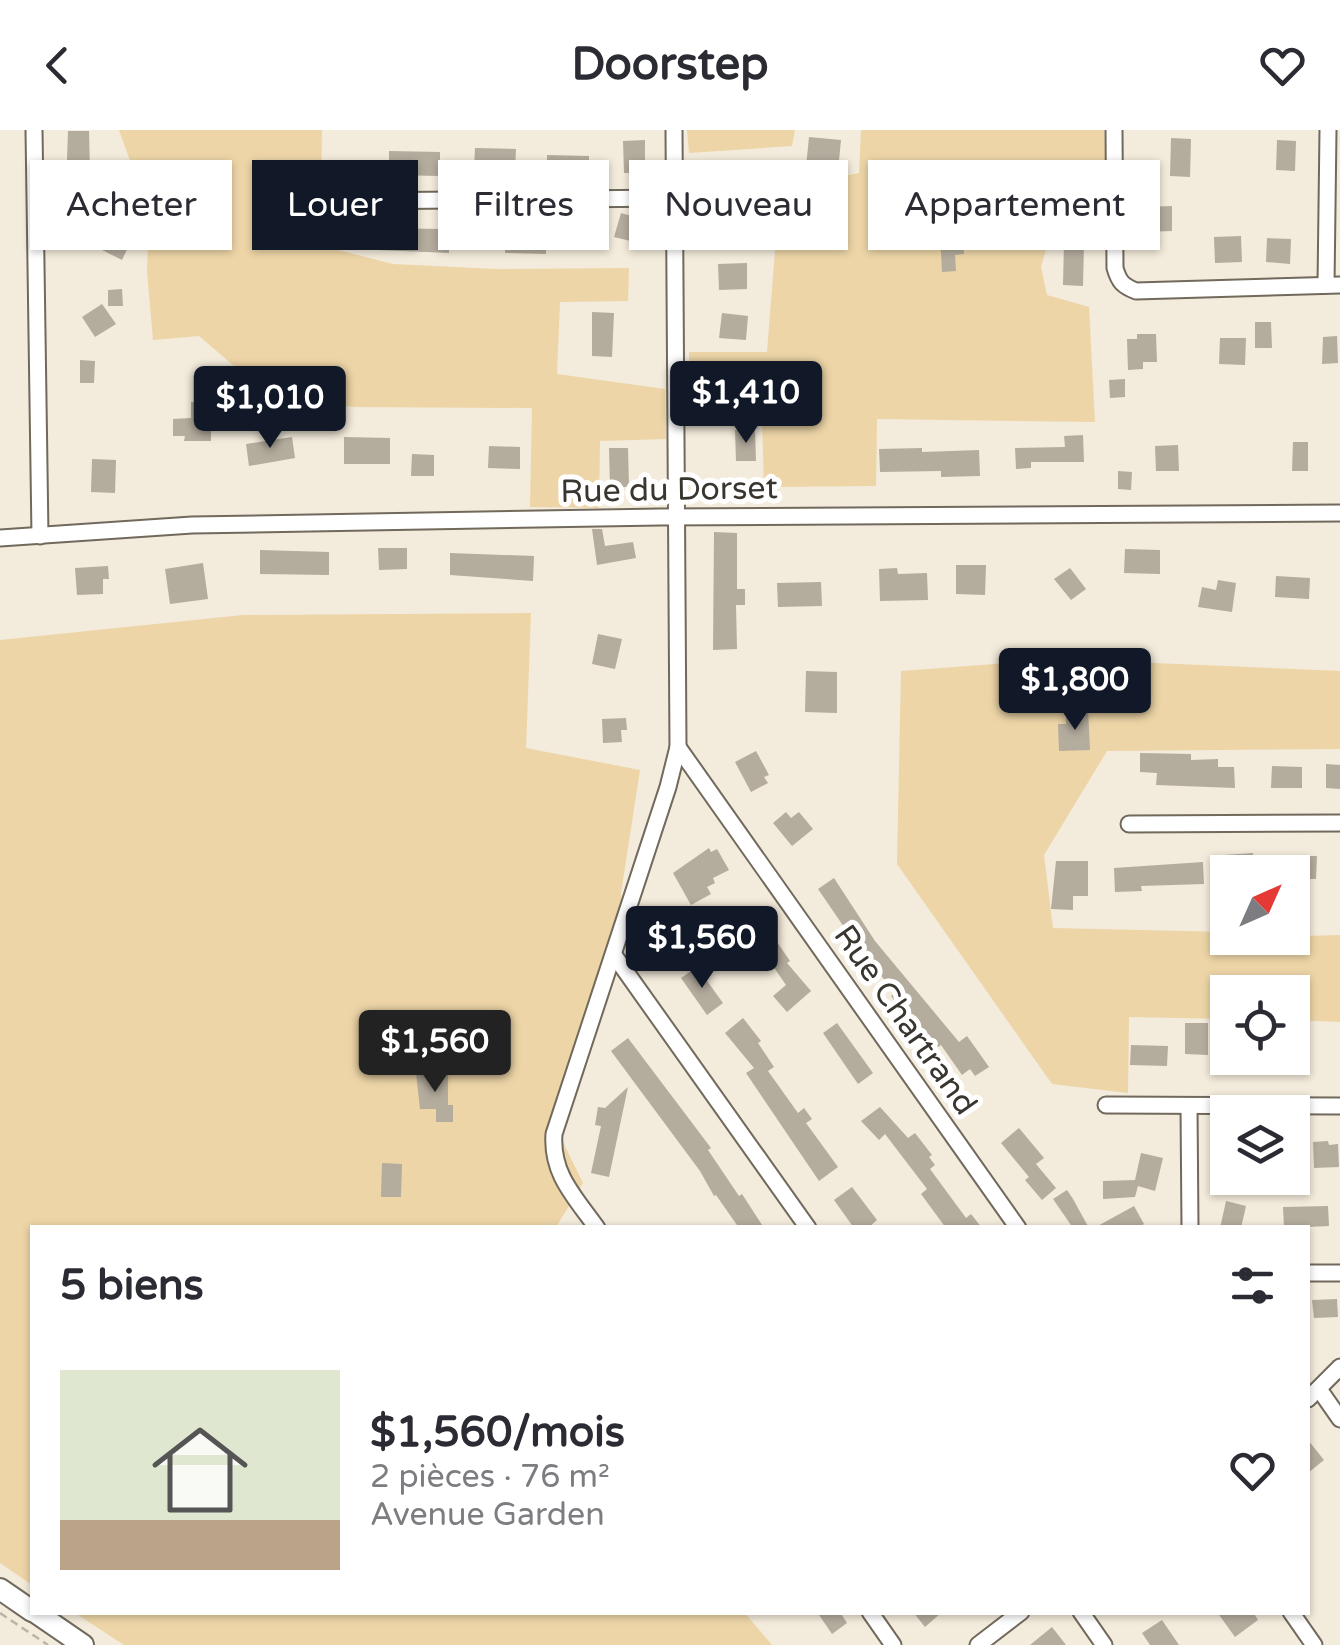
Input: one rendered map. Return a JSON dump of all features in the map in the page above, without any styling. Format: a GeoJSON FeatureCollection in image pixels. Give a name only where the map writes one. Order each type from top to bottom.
{"type":"FeatureCollection","features":[{"type":"Feature","properties":{"kind":"street"},"geometry":{"type":"LineString","coordinates":[[34,130],[40,536]]}},
{"type":"Feature","properties":{"kind":"street"},"geometry":{"type":"LineString","coordinates":[[674,130],[674,160]]}},
{"type":"Feature","properties":{"kind":"street"},"geometry":{"type":"LineString","coordinates":[[1114,130],[1115,268],[1119,282],[1126,288],[1148,291],[1333,285],[1328,130]]}},
{"type":"Feature","properties":{"kind":"street"},"geometry":{"type":"LineString","coordinates":[[418,200],[629,198]]}},
{"type":"Feature","properties":{"kind":"street"},"geometry":{"type":"LineString","coordinates":[[595,1225],[552,1156],[554,1134],[678,747],[674,250]]}},
{"type":"Feature","properties":{"kind":"street","name":"Rue du Dorset"},"geometry":{"type":"LineString","coordinates":[[0,538],[192,525],[677,517],[1340,514]]}},
{"type":"Feature","properties":{"kind":"street","name":"Rue Chartrand"},"geometry":{"type":"LineString","coordinates":[[678,747],[1016,1225]]}},
{"type":"Feature","properties":{"kind":"street"},"geometry":{"type":"LineString","coordinates":[[1129,824],[1340,823]]}},
{"type":"Feature","properties":{"kind":"street"},"geometry":{"type":"LineString","coordinates":[[614,956],[806,1225]]}},
{"type":"Feature","properties":{"kind":"street"},"geometry":{"type":"LineString","coordinates":[[1106,1105],[1340,1106]]}},
{"type":"Feature","properties":{"kind":"street"},"geometry":{"type":"LineString","coordinates":[[1189,1106],[1190,1225]]}},
{"type":"Feature","properties":{"kind":"street"},"geometry":{"type":"LineString","coordinates":[[1310,1273],[1340,1273]]}},
{"type":"Feature","properties":{"kind":"street"},"geometry":{"type":"LineString","coordinates":[[1340,1367],[1313,1394],[1340,1419]]}},
{"type":"Feature","properties":{"kind":"street"},"geometry":{"type":"LineString","coordinates":[[0,1589],[30,1609]]}},
{"type":"Feature","properties":{"kind":"street"},"geometry":{"type":"LineString","coordinates":[[38,1615],[82,1645]]}},
{"type":"Feature","properties":{"kind":"street"},"geometry":{"type":"LineString","coordinates":[[872,1615],[893,1645]]}},
{"type":"Feature","properties":{"kind":"street"},"geometry":{"type":"LineString","coordinates":[[978,1645],[1017,1615]]}},
{"type":"Feature","properties":{"kind":"street"},"geometry":{"type":"LineString","coordinates":[[1083,1615],[1104,1645]]}},
{"type":"Feature","properties":{"kind":"street"},"geometry":{"type":"LineString","coordinates":[[1293,1615],[1314,1645]]}},
{"type":"Feature","properties":{"kind":"path"},"geometry":{"type":"LineString","coordinates":[[0,1612],[48,1645]]}},
{"type":"Feature","properties":{"kind":"shaded area"},"geometry":{"type":"Polygon","coordinates":[[[119,130],[322,130],[322,160],[252,160],[252,250],[338,250],[393,264],[495,269],[629,268],[628,301],[560,302],[557,374],[665,389],[666,439],[600,441],[599,508],[530,507],[532,408],[354,407],[270,397],[199,336],[153,340],[148,250],[232,250],[232,160],[130,160],[119,130]]]}},
{"type":"Feature","properties":{"kind":"shaded area"},"geometry":{"type":"Polygon","coordinates":[[[687,130],[795,130],[792,146],[689,153],[687,130]]]}},
{"type":"Feature","properties":{"kind":"shaded area"},"geometry":{"type":"Polygon","coordinates":[[[861,130],[1104,130],[1106,160],[868,160],[868,250],[1046,250],[1041,267],[1047,295],[1089,307],[1095,422],[877,419],[876,486],[764,487],[762,420],[690,425],[689,352],[767,352],[775,250],[848,250],[848,175],[859,173],[861,130]]]}},
{"type":"Feature","properties":{"kind":"shaded area"},"geometry":{"type":"Polygon","coordinates":[[[531,613],[526,748],[640,770],[621,893],[622,955],[560,1136],[583,1183],[557,1225],[30,1225],[30,1584],[0,1563],[0,640],[243,615],[531,613]]]}},
{"type":"Feature","properties":{"kind":"shaded area"},"geometry":{"type":"Polygon","coordinates":[[[1061,659],[1340,671],[1340,749],[1107,751],[1044,855],[1053,928],[1210,932],[1210,955],[1310,955],[1310,936],[1340,935],[1340,1022],[1310,1021],[1310,975],[1210,975],[1210,1019],[1129,1017],[1128,1093],[1052,1084],[897,864],[901,671],[1061,659]]]}},
{"type":"Feature","properties":{"kind":"shaded area"},"geometry":{"type":"Polygon","coordinates":[[[78,1615],[747,1615],[772,1645],[124,1645],[78,1615]]]}},
{"type":"Feature","properties":{"kind":"building"},"geometry":{"type":"Polygon","coordinates":[[[68,131],[89,131],[90,160],[67,160],[68,131]]]}},
{"type":"Feature","properties":{"kind":"building"},"geometry":{"type":"Polygon","coordinates":[[[809,137],[841,140],[839,160],[807,160],[809,137]]]}},
{"type":"Feature","properties":{"kind":"building"},"geometry":{"type":"Polygon","coordinates":[[[1171,138],[1191,139],[1190,177],[1170,176],[1171,138]]]}},
{"type":"Feature","properties":{"kind":"building"},"geometry":{"type":"Polygon","coordinates":[[[645,140],[645,160],[629,160],[629,173],[624,173],[623,141],[645,140]]]}},
{"type":"Feature","properties":{"kind":"building"},"geometry":{"type":"Polygon","coordinates":[[[1277,140],[1296,141],[1295,171],[1276,170],[1277,140]]]}},
{"type":"Feature","properties":{"kind":"building"},"geometry":{"type":"Polygon","coordinates":[[[475,148],[516,149],[515,160],[474,160],[475,148]]]}},
{"type":"Feature","properties":{"kind":"building"},"geometry":{"type":"Polygon","coordinates":[[[389,151],[440,152],[438,176],[418,176],[418,160],[389,160],[389,151]]]}},
{"type":"Feature","properties":{"kind":"building"},"geometry":{"type":"Polygon","coordinates":[[[547,155],[589,156],[589,160],[547,160],[547,155]]]}},
{"type":"Feature","properties":{"kind":"building"},"geometry":{"type":"Polygon","coordinates":[[[1160,206],[1172,206],[1172,231],[1160,231],[1160,206]]]}},
{"type":"Feature","properties":{"kind":"building"},"geometry":{"type":"Polygon","coordinates":[[[621,213],[629,215],[629,241],[614,237],[621,213]]]}},
{"type":"Feature","properties":{"kind":"building"},"geometry":{"type":"Polygon","coordinates":[[[418,229],[438,229],[438,250],[449,253],[378,250],[418,250],[418,229]]]}},
{"type":"Feature","properties":{"kind":"building"},"geometry":{"type":"Polygon","coordinates":[[[1241,236],[1242,262],[1215,263],[1214,237],[1241,236]]]}},
{"type":"Feature","properties":{"kind":"building"},"geometry":{"type":"Polygon","coordinates":[[[1267,238],[1291,239],[1290,264],[1266,262],[1267,238]]]}},
{"type":"Feature","properties":{"kind":"building"},"geometry":{"type":"Polygon","coordinates":[[[102,250],[127,250],[122,260],[102,250]]]}},
{"type":"Feature","properties":{"kind":"building"},"geometry":{"type":"Polygon","coordinates":[[[505,250],[546,250],[546,254],[505,253],[505,250]]]}},
{"type":"Feature","properties":{"kind":"building"},"geometry":{"type":"Polygon","coordinates":[[[941,250],[964,250],[964,254],[955,255],[956,271],[942,272],[941,250]]]}},
{"type":"Feature","properties":{"kind":"building"},"geometry":{"type":"Polygon","coordinates":[[[1064,250],[1084,250],[1083,286],[1063,285],[1064,250]]]}},
{"type":"Feature","properties":{"kind":"building"},"geometry":{"type":"Polygon","coordinates":[[[747,263],[747,289],[719,290],[718,264],[747,263]]]}},
{"type":"Feature","properties":{"kind":"building"},"geometry":{"type":"Polygon","coordinates":[[[122,289],[123,306],[108,306],[108,290],[122,289]]]}},
{"type":"Feature","properties":{"kind":"building"},"geometry":{"type":"Polygon","coordinates":[[[102,304],[116,324],[95,337],[82,317],[102,304]]]}},
{"type":"Feature","properties":{"kind":"building"},"geometry":{"type":"Polygon","coordinates":[[[592,312],[614,313],[612,357],[592,356],[592,312]]]}},
{"type":"Feature","properties":{"kind":"building"},"geometry":{"type":"Polygon","coordinates":[[[722,313],[748,316],[746,340],[719,338],[722,313]]]}},
{"type":"Feature","properties":{"kind":"building"},"geometry":{"type":"Polygon","coordinates":[[[1255,322],[1271,322],[1272,348],[1255,348],[1255,322]]]}},
{"type":"Feature","properties":{"kind":"building"},"geometry":{"type":"Polygon","coordinates":[[[1137,334],[1156,334],[1157,362],[1143,362],[1143,369],[1128,370],[1127,339],[1137,339],[1137,334]]]}},
{"type":"Feature","properties":{"kind":"building"},"geometry":{"type":"Polygon","coordinates":[[[1337,336],[1338,363],[1322,364],[1323,337],[1337,336]]]}},
{"type":"Feature","properties":{"kind":"building"},"geometry":{"type":"Polygon","coordinates":[[[1220,338],[1246,338],[1245,365],[1219,364],[1220,338]]]}},
{"type":"Feature","properties":{"kind":"building"},"geometry":{"type":"Polygon","coordinates":[[[80,360],[95,361],[94,383],[80,383],[80,360]]]}},
{"type":"Feature","properties":{"kind":"building"},"geometry":{"type":"Polygon","coordinates":[[[1125,379],[1125,397],[1110,398],[1109,380],[1125,379]]]}},
{"type":"Feature","properties":{"kind":"building"},"geometry":{"type":"Polygon","coordinates":[[[191,402],[211,402],[211,441],[184,441],[185,436],[173,436],[173,419],[191,418],[191,402]]]}},
{"type":"Feature","properties":{"kind":"building"},"geometry":{"type":"Polygon","coordinates":[[[735,430],[755,430],[756,461],[736,461],[735,430]]]}},
{"type":"Feature","properties":{"kind":"building"},"geometry":{"type":"Polygon","coordinates":[[[1083,435],[1084,462],[1031,462],[1031,468],[1016,469],[1015,448],[1065,447],[1064,436],[1083,435]]]}},
{"type":"Feature","properties":{"kind":"building"},"geometry":{"type":"Polygon","coordinates":[[[292,437],[295,458],[249,466],[246,444],[292,437]]]}},
{"type":"Feature","properties":{"kind":"building"},"geometry":{"type":"Polygon","coordinates":[[[344,437],[390,438],[390,464],[344,464],[344,437]]]}},
{"type":"Feature","properties":{"kind":"building"},"geometry":{"type":"Polygon","coordinates":[[[1293,442],[1308,442],[1308,471],[1292,471],[1293,442]]]}},
{"type":"Feature","properties":{"kind":"building"},"geometry":{"type":"Polygon","coordinates":[[[1178,445],[1179,471],[1156,471],[1155,446],[1178,445]]]}},
{"type":"Feature","properties":{"kind":"building"},"geometry":{"type":"Polygon","coordinates":[[[489,446],[520,447],[520,469],[488,468],[489,446]]]}},
{"type":"Feature","properties":{"kind":"building"},"geometry":{"type":"Polygon","coordinates":[[[609,448],[628,448],[629,487],[610,487],[609,448]]]}},
{"type":"Feature","properties":{"kind":"building"},"geometry":{"type":"Polygon","coordinates":[[[922,448],[922,452],[979,450],[980,476],[941,477],[941,471],[880,472],[879,449],[922,448]]]}},
{"type":"Feature","properties":{"kind":"building"},"geometry":{"type":"Polygon","coordinates":[[[412,454],[434,455],[434,476],[411,476],[412,454]]]}},
{"type":"Feature","properties":{"kind":"building"},"geometry":{"type":"Polygon","coordinates":[[[92,459],[116,460],[115,493],[91,492],[92,459]]]}},
{"type":"Feature","properties":{"kind":"building"},"geometry":{"type":"Polygon","coordinates":[[[1118,471],[1132,472],[1131,490],[1118,489],[1118,471]]]}},
{"type":"Feature","properties":{"kind":"building"},"geometry":{"type":"Polygon","coordinates":[[[592,529],[602,529],[605,546],[633,542],[636,558],[597,565],[592,529]]]}},
{"type":"Feature","properties":{"kind":"building"},"geometry":{"type":"Polygon","coordinates":[[[714,532],[737,533],[737,589],[745,589],[745,605],[736,605],[737,649],[713,650],[714,532]]]}},
{"type":"Feature","properties":{"kind":"building"},"geometry":{"type":"Polygon","coordinates":[[[378,548],[407,548],[407,569],[379,570],[378,548]]]}},
{"type":"Feature","properties":{"kind":"building"},"geometry":{"type":"Polygon","coordinates":[[[1125,549],[1160,550],[1160,574],[1124,573],[1125,549]]]}},
{"type":"Feature","properties":{"kind":"building"},"geometry":{"type":"Polygon","coordinates":[[[260,550],[329,552],[329,575],[260,574],[260,550]]]}},
{"type":"Feature","properties":{"kind":"building"},"geometry":{"type":"Polygon","coordinates":[[[450,553],[534,556],[533,581],[450,575],[450,553]]]}},
{"type":"Feature","properties":{"kind":"building"},"geometry":{"type":"Polygon","coordinates":[[[203,563],[208,599],[170,604],[165,569],[203,563]]]}},
{"type":"Feature","properties":{"kind":"building"},"geometry":{"type":"Polygon","coordinates":[[[956,565],[986,565],[985,595],[956,594],[956,565]]]}},
{"type":"Feature","properties":{"kind":"building"},"geometry":{"type":"Polygon","coordinates":[[[108,566],[109,579],[103,579],[103,594],[77,595],[75,568],[108,566]]]}},
{"type":"Feature","properties":{"kind":"building"},"geometry":{"type":"Polygon","coordinates":[[[897,568],[898,574],[927,573],[928,600],[880,601],[879,569],[897,568]]]}},
{"type":"Feature","properties":{"kind":"building"},"geometry":{"type":"Polygon","coordinates":[[[1070,568],[1086,589],[1071,600],[1054,579],[1070,568]]]}},
{"type":"Feature","properties":{"kind":"building"},"geometry":{"type":"Polygon","coordinates":[[[1276,576],[1310,578],[1309,599],[1275,597],[1276,576]]]}},
{"type":"Feature","properties":{"kind":"building"},"geometry":{"type":"Polygon","coordinates":[[[1218,580],[1236,583],[1232,612],[1198,607],[1202,587],[1216,590],[1218,580]]]}},
{"type":"Feature","properties":{"kind":"building"},"geometry":{"type":"Polygon","coordinates":[[[821,582],[822,606],[778,607],[777,583],[821,582]]]}},
{"type":"Feature","properties":{"kind":"building"},"geometry":{"type":"Polygon","coordinates":[[[598,634],[622,639],[615,669],[592,664],[598,634]]]}},
{"type":"Feature","properties":{"kind":"building"},"geometry":{"type":"Polygon","coordinates":[[[806,671],[837,672],[837,713],[805,712],[806,671]]]}},
{"type":"Feature","properties":{"kind":"building"},"geometry":{"type":"Polygon","coordinates":[[[1077,709],[1088,709],[1090,750],[1059,751],[1058,724],[1066,724],[1066,716],[1077,715],[1077,709]]]}},
{"type":"Feature","properties":{"kind":"building"},"geometry":{"type":"Polygon","coordinates":[[[626,718],[622,742],[603,743],[602,719],[626,718]]]}},
{"type":"Feature","properties":{"kind":"building"},"geometry":{"type":"Polygon","coordinates":[[[756,751],[769,775],[764,777],[768,783],[751,792],[735,762],[756,751]]]}},
{"type":"Feature","properties":{"kind":"building"},"geometry":{"type":"Polygon","coordinates":[[[1140,753],[1191,754],[1191,760],[1218,759],[1218,767],[1234,767],[1235,788],[1156,785],[1157,773],[1140,772],[1140,753]]]}},
{"type":"Feature","properties":{"kind":"building"},"geometry":{"type":"Polygon","coordinates":[[[1326,764],[1340,765],[1340,789],[1326,788],[1326,764]]]}},
{"type":"Feature","properties":{"kind":"building"},"geometry":{"type":"Polygon","coordinates":[[[1272,766],[1302,767],[1302,788],[1271,788],[1272,766]]]}},
{"type":"Feature","properties":{"kind":"building"},"geometry":{"type":"Polygon","coordinates":[[[786,812],[791,818],[799,812],[813,829],[792,846],[773,823],[786,812]]]}},
{"type":"Feature","properties":{"kind":"building"},"geometry":{"type":"Polygon","coordinates":[[[709,848],[711,852],[717,849],[729,870],[713,878],[715,883],[707,887],[711,894],[691,905],[673,873],[709,848]]]}},
{"type":"Feature","properties":{"kind":"building"},"geometry":{"type":"Polygon","coordinates":[[[1310,856],[1317,856],[1316,879],[1310,879],[1310,856]]]}},
{"type":"Feature","properties":{"kind":"building"},"geometry":{"type":"Polygon","coordinates":[[[1056,861],[1088,861],[1088,896],[1073,896],[1073,910],[1051,909],[1056,861]]]}},
{"type":"Feature","properties":{"kind":"building"},"geometry":{"type":"Polygon","coordinates":[[[1203,862],[1204,884],[1141,886],[1142,891],[1115,892],[1114,868],[1203,862]]]}},
{"type":"Feature","properties":{"kind":"building"},"geometry":{"type":"Polygon","coordinates":[[[834,878],[875,941],[959,1042],[967,1036],[989,1067],[975,1076],[970,1069],[962,1075],[941,1045],[938,1047],[913,1017],[909,1020],[891,996],[895,993],[818,889],[834,878]]]}},
{"type":"Feature","properties":{"kind":"building"},"geometry":{"type":"Polygon","coordinates":[[[668,908],[693,918],[680,944],[657,936],[668,908]]]}},
{"type":"Feature","properties":{"kind":"building"},"geometry":{"type":"Polygon","coordinates":[[[762,920],[790,961],[787,963],[811,991],[787,1012],[773,996],[786,985],[748,930],[762,920]]]}},
{"type":"Feature","properties":{"kind":"building"},"geometry":{"type":"Polygon","coordinates":[[[697,967],[723,1003],[707,1015],[681,978],[697,967]]]}},
{"type":"Feature","properties":{"kind":"building"},"geometry":{"type":"Polygon","coordinates":[[[743,1018],[774,1067],[768,1071],[798,1113],[804,1108],[812,1119],[806,1123],[838,1167],[819,1181],[746,1073],[754,1068],[725,1033],[743,1018]]]}},
{"type":"Feature","properties":{"kind":"building"},"geometry":{"type":"Polygon","coordinates":[[[837,1023],[873,1073],[858,1084],[823,1033],[837,1023]]]}},
{"type":"Feature","properties":{"kind":"building"},"geometry":{"type":"Polygon","coordinates":[[[1185,1023],[1208,1023],[1208,1055],[1185,1054],[1185,1023]]]}},
{"type":"Feature","properties":{"kind":"building"},"geometry":{"type":"Polygon","coordinates":[[[628,1038],[711,1148],[708,1150],[762,1225],[737,1225],[611,1051],[628,1038]]]}},
{"type":"Feature","properties":{"kind":"building"},"geometry":{"type":"Polygon","coordinates":[[[1131,1045],[1168,1046],[1167,1066],[1130,1065],[1131,1045]]]}},
{"type":"Feature","properties":{"kind":"building"},"geometry":{"type":"Polygon","coordinates":[[[416,1073],[448,1073],[448,1105],[453,1105],[453,1122],[436,1122],[436,1109],[420,1109],[416,1073]]]}},
{"type":"Feature","properties":{"kind":"building"},"geometry":{"type":"Polygon","coordinates":[[[628,1087],[609,1177],[591,1173],[601,1126],[595,1125],[598,1107],[605,1108],[628,1087]]]}},
{"type":"Feature","properties":{"kind":"building"},"geometry":{"type":"Polygon","coordinates":[[[880,1107],[908,1138],[915,1133],[932,1155],[929,1157],[935,1165],[930,1169],[966,1218],[971,1214],[980,1225],[944,1225],[921,1194],[927,1189],[885,1134],[879,1140],[861,1121],[880,1107]]]}},
{"type":"Feature","properties":{"kind":"building"},"geometry":{"type":"Polygon","coordinates":[[[1019,1128],[1044,1158],[1036,1164],[1056,1188],[1042,1200],[1001,1143],[1019,1128]]]}},
{"type":"Feature","properties":{"kind":"building"},"geometry":{"type":"Polygon","coordinates":[[[1328,1141],[1329,1145],[1338,1144],[1339,1167],[1314,1168],[1313,1142],[1328,1141]]]}},
{"type":"Feature","properties":{"kind":"building"},"geometry":{"type":"Polygon","coordinates":[[[1141,1153],[1163,1158],[1155,1191],[1138,1186],[1135,1197],[1103,1199],[1103,1181],[1135,1180],[1141,1153]]]}},
{"type":"Feature","properties":{"kind":"building"},"geometry":{"type":"Polygon","coordinates":[[[382,1163],[402,1164],[401,1197],[381,1197],[382,1163]]]}},
{"type":"Feature","properties":{"kind":"building"},"geometry":{"type":"Polygon","coordinates":[[[852,1187],[877,1220],[871,1225],[852,1225],[834,1200],[852,1187]]]}},
{"type":"Feature","properties":{"kind":"building"},"geometry":{"type":"Polygon","coordinates":[[[1067,1190],[1087,1225],[1071,1225],[1053,1199],[1067,1190]]]}},
{"type":"Feature","properties":{"kind":"building"},"geometry":{"type":"Polygon","coordinates":[[[1226,1201],[1246,1206],[1242,1225],[1221,1225],[1226,1201]]]}},
{"type":"Feature","properties":{"kind":"building"},"geometry":{"type":"Polygon","coordinates":[[[1134,1206],[1144,1224],[1142,1225],[1099,1225],[1134,1206]]]}},
{"type":"Feature","properties":{"kind":"building"},"geometry":{"type":"Polygon","coordinates":[[[1328,1206],[1329,1226],[1284,1225],[1283,1207],[1328,1206]]]}},
{"type":"Feature","properties":{"kind":"building"},"geometry":{"type":"Polygon","coordinates":[[[1337,1299],[1338,1317],[1314,1318],[1312,1300],[1337,1299]]]}},
{"type":"Feature","properties":{"kind":"building"},"geometry":{"type":"Polygon","coordinates":[[[1310,1442],[1324,1460],[1310,1471],[1310,1442]]]}},
{"type":"Feature","properties":{"kind":"building"},"geometry":{"type":"Polygon","coordinates":[[[819,1615],[842,1615],[847,1623],[832,1634],[819,1615]]]}},
{"type":"Feature","properties":{"kind":"building"},"geometry":{"type":"Polygon","coordinates":[[[915,1615],[939,1615],[925,1627],[915,1615]]]}},
{"type":"Feature","properties":{"kind":"building"},"geometry":{"type":"Polygon","coordinates":[[[1219,1615],[1255,1615],[1258,1620],[1235,1637],[1219,1615]]]}},
{"type":"Feature","properties":{"kind":"building"},"geometry":{"type":"Polygon","coordinates":[[[1162,1620],[1179,1645],[1150,1645],[1142,1633],[1162,1620]]]}},
{"type":"Feature","properties":{"kind":"building"},"geometry":{"type":"Polygon","coordinates":[[[1052,1627],[1066,1645],[1030,1645],[1052,1627]]]}}]}
